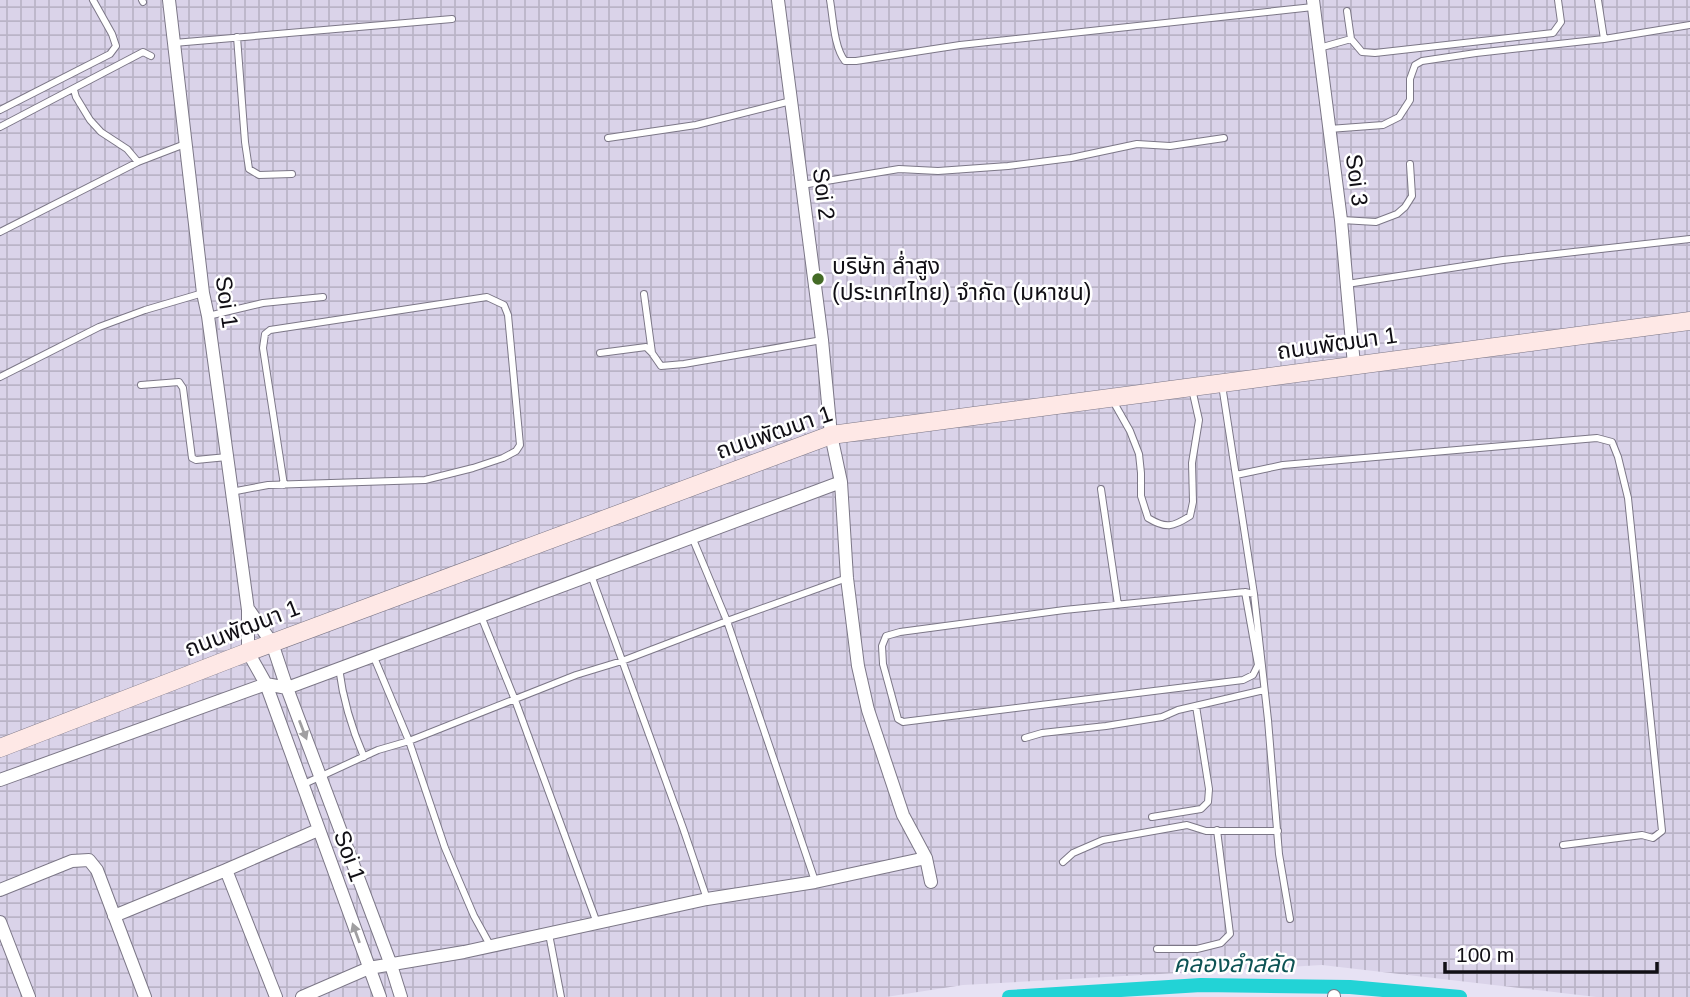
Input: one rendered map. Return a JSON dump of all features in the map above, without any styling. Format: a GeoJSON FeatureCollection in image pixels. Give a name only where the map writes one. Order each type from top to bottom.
{"type":"FeatureCollection","features":[{"type":"Feature","properties":{"kind":"main road","name":"ถนนพัฒนา 1"},"geometry":{"type":"LineString","coordinates":[[0,748],[248,652],[831,435],[1690,321]]}},
{"type":"Feature","properties":{"kind":"street","name":"Soi 1"},"geometry":{"type":"LineString","coordinates":[[169,0],[203,293],[248,610],[248,652],[266,684],[380,997]]}},
{"type":"Feature","properties":{"kind":"street","name":"Soi 2"},"geometry":{"type":"LineString","coordinates":[[778,0],[822,340],[831,435],[841,482],[847,578],[858,666],[868,710],[903,815],[926,858],[931,882]]}},
{"type":"Feature","properties":{"kind":"street","name":"Soi 3"},"geometry":{"type":"LineString","coordinates":[[1313,3],[1341,220],[1354,365]]}},
{"type":"Feature","properties":{"kind":"street"},"geometry":{"type":"LineString","coordinates":[[0,780],[266,684],[287,688],[841,482]]}},
{"type":"Feature","properties":{"kind":"street","name":"Soi 1"},"geometry":{"type":"LineString","coordinates":[[248,610],[272,643],[401,997]]}},
{"type":"Feature","properties":{"kind":"street"},"geometry":{"type":"LineString","coordinates":[[114,916],[318,830]]}},
{"type":"Feature","properties":{"kind":"street"},"geometry":{"type":"LineString","coordinates":[[302,997],[369,968],[464,952],[707,899],[815,881],[926,858]]}},
{"type":"Feature","properties":{"kind":"street"},"geometry":{"type":"LineString","coordinates":[[0,890],[72,861],[89,860],[97,870],[145,997]]}},
{"type":"Feature","properties":{"kind":"street"},"geometry":{"type":"LineString","coordinates":[[226,870],[276,997]]}},
{"type":"Feature","properties":{"kind":"street"},"geometry":{"type":"LineString","coordinates":[[0,922],[29,997]]}},
{"type":"Feature","properties":{"kind":"lane"},"geometry":{"type":"LineString","coordinates":[[0,110],[110,54],[116,46],[93,0]]}},
{"type":"Feature","properties":{"kind":"lane"},"geometry":{"type":"LineString","coordinates":[[830,0],[838,49],[845,61],[1313,3]]}},
{"type":"Feature","properties":{"kind":"lane"},"geometry":{"type":"LineString","coordinates":[[1348,11],[1351,39],[1362,52],[1376,53],[1553,33],[1561,22],[1558,0]]}},
{"type":"Feature","properties":{"kind":"lane"},"geometry":{"type":"LineString","coordinates":[[1598,0],[1604,39]]}},
{"type":"Feature","properties":{"kind":"lane"},"geometry":{"type":"LineString","coordinates":[[174,43],[452,19]]}},
{"type":"Feature","properties":{"kind":"lane"},"geometry":{"type":"LineString","coordinates":[[1329,129],[1383,125],[1399,117],[1410,100],[1410,79],[1415,65],[1422,61],[1604,39],[1690,25]]}},
{"type":"Feature","properties":{"kind":"lane"},"geometry":{"type":"LineString","coordinates":[[237,37],[249,169],[259,175],[292,174]]}},
{"type":"Feature","properties":{"kind":"lane"},"geometry":{"type":"LineString","coordinates":[[1319,48],[1351,39]]}},
{"type":"Feature","properties":{"kind":"lane"},"geometry":{"type":"LineString","coordinates":[[0,127],[144,52],[151,56]]}},
{"type":"Feature","properties":{"kind":"lane"},"geometry":{"type":"LineString","coordinates":[[74,90],[90,120],[101,132],[127,149],[138,162]]}},
{"type":"Feature","properties":{"kind":"lane"},"geometry":{"type":"LineString","coordinates":[[608,138],[696,125],[791,101]]}},
{"type":"Feature","properties":{"kind":"lane"},"geometry":{"type":"LineString","coordinates":[[802,185],[899,169],[938,171],[1008,166],[1071,158],[1137,144],[1170,146],[1224,138]]}},
{"type":"Feature","properties":{"kind":"lane"},"geometry":{"type":"LineString","coordinates":[[0,232],[138,162],[187,143]]}},
{"type":"Feature","properties":{"kind":"lane"},"geometry":{"type":"LineString","coordinates":[[1341,220],[1376,222],[1397,214],[1412,196],[1410,164]]}},
{"type":"Feature","properties":{"kind":"lane"},"geometry":{"type":"LineString","coordinates":[[1347,284],[1503,260],[1690,239]]}},
{"type":"Feature","properties":{"kind":"lane"},"geometry":{"type":"LineString","coordinates":[[0,377],[99,327],[203,293]]}},
{"type":"Feature","properties":{"kind":"lane"},"geometry":{"type":"LineString","coordinates":[[645,294],[652,353]]}},
{"type":"Feature","properties":{"kind":"lane"},"geometry":{"type":"LineString","coordinates":[[208,316],[263,303],[323,297]]}},
{"type":"Feature","properties":{"kind":"lane"},"geometry":{"type":"LineString","coordinates":[[231,492],[268,485],[284,485],[425,480],[473,468],[516,452],[520,445],[508,315],[504,305],[487,297],[270,330],[265,334],[263,348],[284,485]]}},
{"type":"Feature","properties":{"kind":"lane"},"geometry":{"type":"LineString","coordinates":[[600,353],[646,347],[661,366],[822,340]]}},
{"type":"Feature","properties":{"kind":"lane"},"geometry":{"type":"LineString","coordinates":[[141,385],[179,382],[183,388],[192,458],[196,460],[227,457]]}},
{"type":"Feature","properties":{"kind":"lane"},"geometry":{"type":"LineString","coordinates":[[1221,383],[1254,594],[1279,854],[1290,919]]}},
{"type":"Feature","properties":{"kind":"lane"},"geometry":{"type":"LineString","coordinates":[[1111,398],[1130,431],[1139,454],[1140,496],[1148,518],[1160,525],[1178,524],[1190,516],[1192,502],[1192,463],[1199,420],[1192,387]]}},
{"type":"Feature","properties":{"kind":"lane"},"geometry":{"type":"LineString","coordinates":[[1236,475],[1283,465],[1597,438],[1612,442],[1628,498],[1662,831],[1653,838],[1642,835],[1563,845]]}},
{"type":"Feature","properties":{"kind":"lane"},"geometry":{"type":"LineString","coordinates":[[1101,489],[1118,605]]}},
{"type":"Feature","properties":{"kind":"lane"},"geometry":{"type":"LineString","coordinates":[[692,537],[727,621],[815,881]]}},
{"type":"Feature","properties":{"kind":"lane"},"geometry":{"type":"LineString","coordinates":[[592,575],[707,899]]}},
{"type":"Feature","properties":{"kind":"lane"},"geometry":{"type":"LineString","coordinates":[[304,784],[378,750],[409,741],[576,675],[622,661],[847,578]]}},
{"type":"Feature","properties":{"kind":"lane"},"geometry":{"type":"LineString","coordinates":[[1245,592],[1258,665],[1253,675],[1243,680],[903,723],[898,719],[883,664],[882,646],[886,635],[1050,612],[1245,592],[1254,594]]}},
{"type":"Feature","properties":{"kind":"lane"},"geometry":{"type":"LineString","coordinates":[[481,616],[515,700],[597,923]]}},
{"type":"Feature","properties":{"kind":"lane"},"geometry":{"type":"LineString","coordinates":[[373,655],[409,741],[445,848],[490,946]]}},
{"type":"Feature","properties":{"kind":"lane"},"geometry":{"type":"LineString","coordinates":[[339,668],[342,696],[364,757]]}},
{"type":"Feature","properties":{"kind":"lane"},"geometry":{"type":"LineString","coordinates":[[1025,738],[1042,733],[1162,717],[1264,690]]}},
{"type":"Feature","properties":{"kind":"lane"},"geometry":{"type":"LineString","coordinates":[[1152,817],[1201,809],[1208,802],[1209,789],[1196,706]]}},
{"type":"Feature","properties":{"kind":"lane"},"geometry":{"type":"LineString","coordinates":[[1063,862],[1073,853],[1103,840],[1187,825],[1206,831],[1278,831]]}},
{"type":"Feature","properties":{"kind":"lane"},"geometry":{"type":"LineString","coordinates":[[1157,949],[1197,949],[1221,943],[1230,934],[1217,830]]}},
{"type":"Feature","properties":{"kind":"lane"},"geometry":{"type":"LineString","coordinates":[[549,934],[561,997]]}},
{"type":"Feature","properties":{"kind":"shaded area"},"geometry":{"type":"Polygon","coordinates":[[[0,0],[1690,0],[1690,997],[1596,997],[1322,965],[963,985],[886,997],[0,997],[0,0]]]}},
{"type":"Feature","properties":{"kind":"waterway","name":"คลองลำสลัด"},"geometry":{"type":"LineString","coordinates":[[1009,997],[1201,985],[1350,987],[1460,997]]}},
{"type":"Feature","properties":{"kind":"place","name":"บริษัท ล่ำสูง (ประเทศไทย) จำกัด (มหาชน)"},"geometry":{"type":"Point","coordinates":[818,279]}}]}
